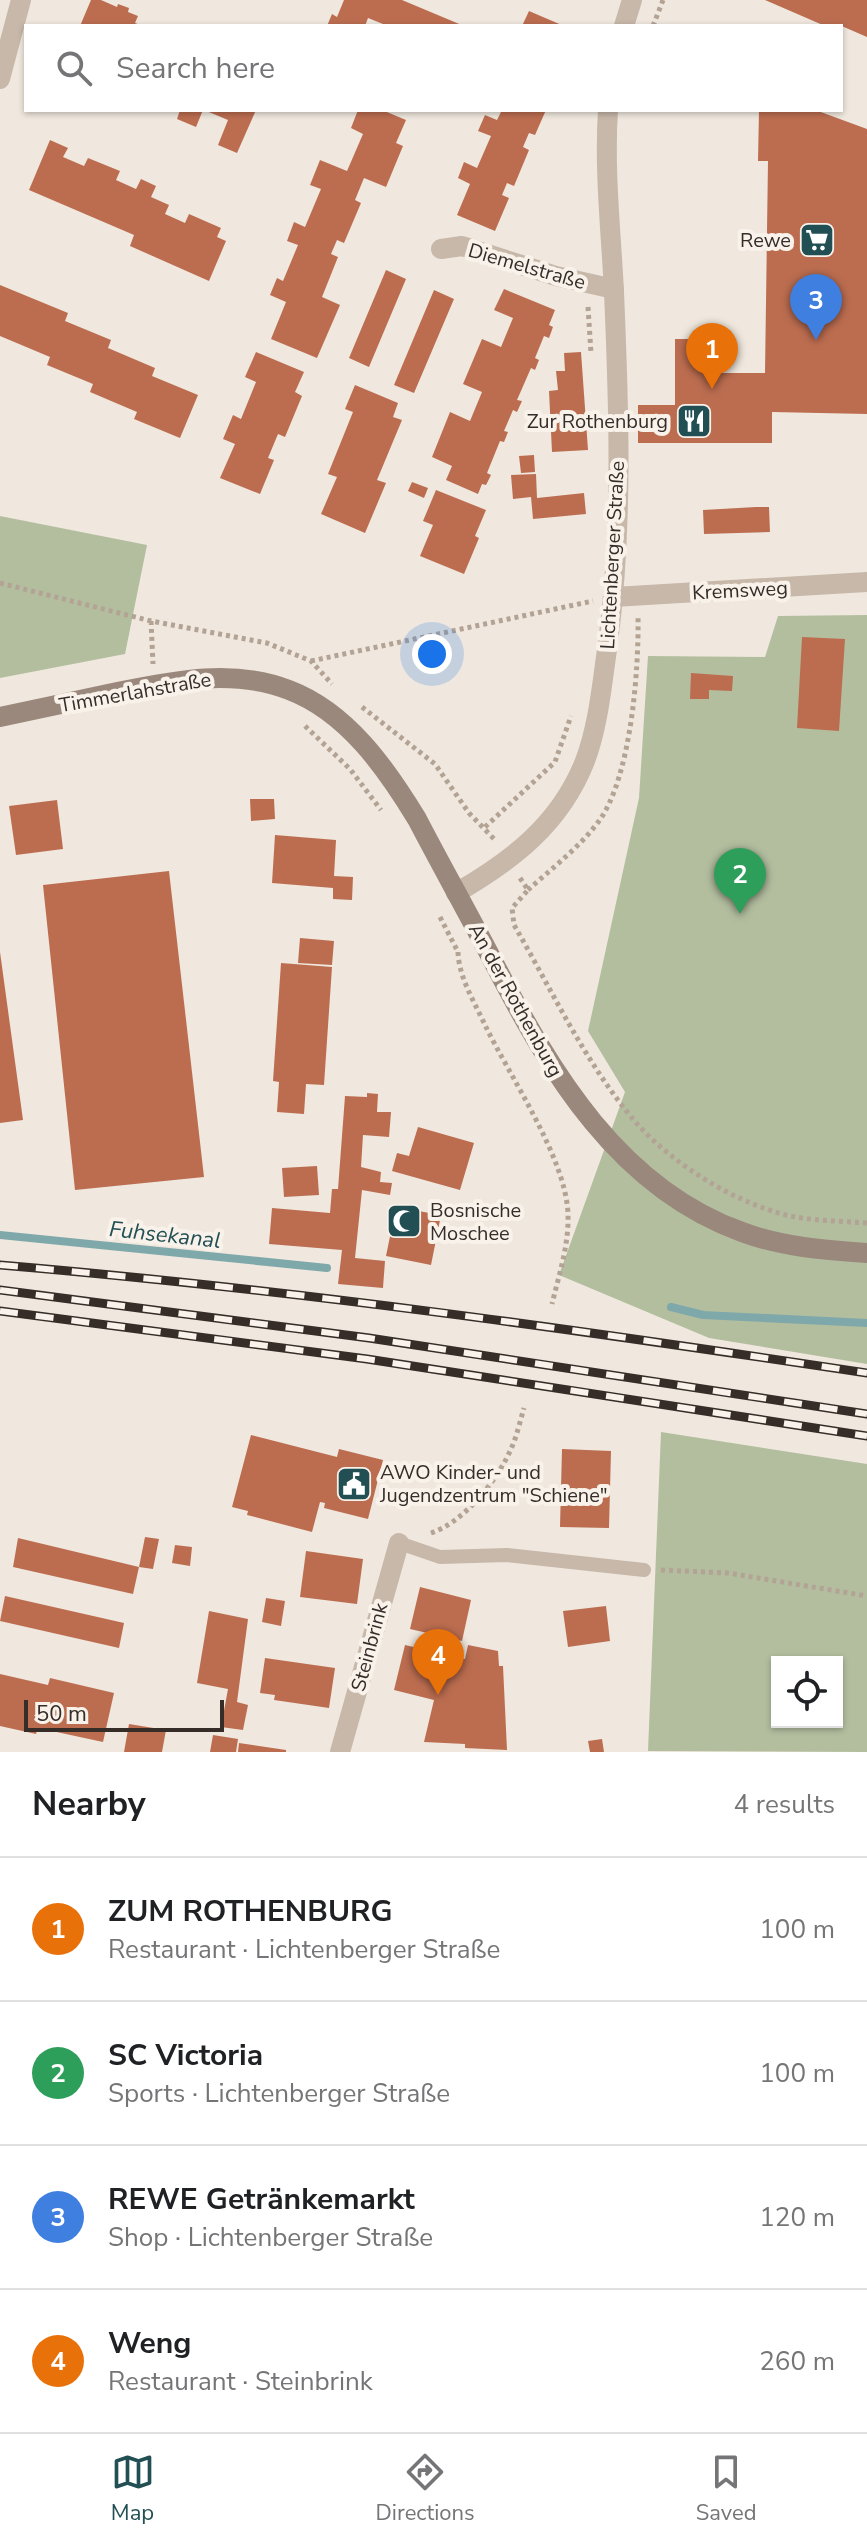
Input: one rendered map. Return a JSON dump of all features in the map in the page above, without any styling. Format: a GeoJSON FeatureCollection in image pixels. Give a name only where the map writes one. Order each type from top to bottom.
{"type":"FeatureCollection","features":[{"type":"Feature","properties":{"kind":"main road","name":"Timmerlahstraße"},"geometry":{"type":"LineString","coordinates":[[0,717],[201,678],[239,677],[291,690],[314,703],[356,737],[396,785],[456,893]]}},
{"type":"Feature","properties":{"kind":"main road","name":"An der Rothenburg"},"geometry":{"type":"LineString","coordinates":[[456,893],[540,1049],[574,1100],[631,1164],[698,1212],[740,1232],[804,1248],[867,1253]]}},
{"type":"Feature","properties":{"kind":"street"},"geometry":{"type":"LineString","coordinates":[[0,79],[21,0]]}},
{"type":"Feature","properties":{"kind":"street"},"geometry":{"type":"LineString","coordinates":[[625,24],[632,0]]}},
{"type":"Feature","properties":{"kind":"street","name":"Lichtenberger Straße"},"geometry":{"type":"LineString","coordinates":[[456,893],[510,859],[540,832],[570,790],[584,763],[599,707],[614,597],[618,441],[608,112]]}},
{"type":"Feature","properties":{"kind":"street","name":"Diemelstraße"},"geometry":{"type":"LineString","coordinates":[[441,249],[462,246],[556,276],[614,289]]}},
{"type":"Feature","properties":{"kind":"street","name":"Kremsweg"},"geometry":{"type":"LineString","coordinates":[[614,597],[867,582]]}},
{"type":"Feature","properties":{"kind":"street","name":"Steinbrink"},"geometry":{"type":"LineString","coordinates":[[340,1752],[399,1543]]}},
{"type":"Feature","properties":{"kind":"lane"},"geometry":{"type":"LineString","coordinates":[[399,1543],[440,1557],[507,1555],[644,1570]]}},
{"type":"Feature","properties":{"kind":"path"},"geometry":{"type":"LineString","coordinates":[[654,24],[663,0]]}},
{"type":"Feature","properties":{"kind":"path"},"geometry":{"type":"LineString","coordinates":[[587,283],[591,356]]}},
{"type":"Feature","properties":{"kind":"path"},"geometry":{"type":"LineString","coordinates":[[0,583],[151,621],[267,643],[311,661],[343,693]]}},
{"type":"Feature","properties":{"kind":"path"},"geometry":{"type":"LineString","coordinates":[[591,616],[593,585]]}},
{"type":"Feature","properties":{"kind":"path"},"geometry":{"type":"LineString","coordinates":[[311,661],[614,597]]}},
{"type":"Feature","properties":{"kind":"path"},"geometry":{"type":"LineString","coordinates":[[151,621],[154,685]]}},
{"type":"Feature","properties":{"kind":"path"},"geometry":{"type":"LineString","coordinates":[[354,700],[435,764],[469,813],[485,827],[510,859],[528,890],[512,908],[514,925],[600,1072],[640,1127],[696,1175],[731,1194],[783,1214],[867,1223]]}},
{"type":"Feature","properties":{"kind":"path"},"geometry":{"type":"LineString","coordinates":[[485,827],[555,762],[575,705]]}},
{"type":"Feature","properties":{"kind":"path"},"geometry":{"type":"LineString","coordinates":[[301,723],[350,769],[386,817]]}},
{"type":"Feature","properties":{"kind":"path"},"geometry":{"type":"LineString","coordinates":[[437,911],[458,952]]}},
{"type":"Feature","properties":{"kind":"path"},"geometry":{"type":"LineString","coordinates":[[457,937],[458,968],[542,1135],[565,1193],[567,1234],[552,1304]]}},
{"type":"Feature","properties":{"kind":"path"},"geometry":{"type":"LineString","coordinates":[[399,1543],[440,1530],[466,1509],[494,1479],[511,1449],[524,1408]]}},
{"type":"Feature","properties":{"kind":"path"},"geometry":{"type":"LineString","coordinates":[[644,1570],[728,1573],[867,1596]]}},
{"type":"Feature","properties":{"kind":"green space"},"geometry":{"type":"Polygon","coordinates":[[[0,516],[147,545],[125,654],[0,678],[0,516]]]}},
{"type":"Feature","properties":{"kind":"green space"},"geometry":{"type":"Polygon","coordinates":[[[867,615],[867,1364],[709,1338],[559,1275],[625,1092],[588,1031],[639,798],[648,656],[765,657],[778,616],[867,615]]]}},
{"type":"Feature","properties":{"kind":"green space"},"geometry":{"type":"Polygon","coordinates":[[[661,1432],[867,1464],[867,1752],[648,1751],[661,1432]]]}},
{"type":"Feature","properties":{"kind":"building"},"geometry":{"type":"Polygon","coordinates":[[[91,0],[101,0],[117,7],[118,4],[138,16],[135,23],[138,24],[81,24],[91,0]]]}},
{"type":"Feature","properties":{"kind":"building"},"geometry":{"type":"Polygon","coordinates":[[[344,0],[402,0],[459,24],[383,24],[368,18],[366,24],[328,24],[332,14],[337,17],[344,0]]]}},
{"type":"Feature","properties":{"kind":"building"},"geometry":{"type":"Polygon","coordinates":[[[765,0],[867,0],[867,37],[843,24],[820,24],[765,0]]]}},
{"type":"Feature","properties":{"kind":"building"},"geometry":{"type":"Polygon","coordinates":[[[529,11],[559,24],[523,24],[529,11]]]}},
{"type":"Feature","properties":{"kind":"building"},"geometry":{"type":"Polygon","coordinates":[[[179,112],[202,112],[196,127],[177,119],[179,112]]]}},
{"type":"Feature","properties":{"kind":"building"},"geometry":{"type":"Polygon","coordinates":[[[209,112],[255,112],[237,153],[218,145],[228,120],[209,112]]]}},
{"type":"Feature","properties":{"kind":"building"},"geometry":{"type":"Polygon","coordinates":[[[357,112],[387,112],[406,120],[396,143],[403,146],[386,187],[364,178],[355,200],[361,203],[344,243],[337,240],[331,254],[338,257],[322,297],[340,305],[317,358],[271,339],[286,302],[270,295],[277,278],[283,281],[298,245],[287,241],[294,222],[305,227],[321,189],[310,185],[320,160],[347,171],[363,134],[351,128],[357,112]]]}},
{"type":"Feature","properties":{"kind":"building"},"geometry":{"type":"Polygon","coordinates":[[[501,112],[545,112],[535,135],[529,133],[523,147],[529,150],[514,186],[507,183],[502,195],[509,198],[495,231],[457,215],[470,184],[458,178],[464,162],[477,168],[491,136],[478,131],[485,115],[497,120],[501,112]]]}},
{"type":"Feature","properties":{"kind":"building"},"geometry":{"type":"Polygon","coordinates":[[[759,112],[821,112],[867,129],[867,414],[772,412],[772,443],[638,443],[638,405],[675,405],[675,339],[716,339],[716,373],[765,373],[768,161],[758,161],[759,112]]]}},
{"type":"Feature","properties":{"kind":"building"},"geometry":{"type":"Polygon","coordinates":[[[50,140],[68,148],[63,157],[84,166],[88,158],[120,171],[116,180],[136,189],[141,179],[156,186],[151,197],[169,205],[165,214],[185,223],[189,214],[221,228],[217,237],[226,241],[209,281],[130,246],[134,235],[29,190],[50,140]]]}},
{"type":"Feature","properties":{"kind":"building"},"geometry":{"type":"Polygon","coordinates":[[[386,270],[406,279],[369,367],[349,358],[386,270]]]}},
{"type":"Feature","properties":{"kind":"building"},"geometry":{"type":"Polygon","coordinates":[[[0,285],[68,313],[65,321],[111,340],[108,348],[155,368],[152,376],[198,395],[180,438],[134,419],[137,412],[90,392],[93,384],[47,365],[50,357],[0,336],[0,285]]]}},
{"type":"Feature","properties":{"kind":"building"},"geometry":{"type":"Polygon","coordinates":[[[504,289],[555,310],[549,325],[553,327],[549,338],[544,336],[535,358],[539,360],[535,370],[531,368],[517,400],[522,401],[517,412],[513,410],[504,431],[508,432],[504,442],[500,441],[487,473],[491,475],[478,494],[446,480],[452,466],[432,457],[450,412],[470,421],[482,392],[463,384],[482,339],[501,347],[513,318],[494,310],[504,289]]]}},
{"type":"Feature","properties":{"kind":"building"},"geometry":{"type":"Polygon","coordinates":[[[434,290],[454,299],[414,393],[394,385],[434,290]]]}},
{"type":"Feature","properties":{"kind":"building"},"geometry":{"type":"Polygon","coordinates":[[[256,352],[304,372],[295,392],[302,396],[285,437],[278,434],[268,458],[274,460],[260,494],[220,478],[235,444],[223,439],[233,415],[241,419],[256,382],[245,377],[256,352]]]}},
{"type":"Feature","properties":{"kind":"building"},"geometry":{"type":"Polygon","coordinates":[[[581,352],[588,450],[552,452],[549,391],[558,390],[556,371],[565,371],[564,353],[581,352]]]}},
{"type":"Feature","properties":{"kind":"building"},"geometry":{"type":"Polygon","coordinates":[[[355,385],[398,403],[393,417],[402,420],[377,480],[386,483],[365,533],[321,514],[337,477],[328,474],[353,412],[345,409],[355,385]]]}},
{"type":"Feature","properties":{"kind":"building"},"geometry":{"type":"Polygon","coordinates":[[[534,455],[535,472],[521,473],[519,456],[534,455]]]}},
{"type":"Feature","properties":{"kind":"building"},"geometry":{"type":"Polygon","coordinates":[[[536,474],[537,498],[584,493],[586,514],[533,519],[531,497],[513,499],[511,475],[536,474]]]}},
{"type":"Feature","properties":{"kind":"building"},"geometry":{"type":"Polygon","coordinates":[[[412,482],[428,488],[424,498],[408,491],[412,482]]]}},
{"type":"Feature","properties":{"kind":"building"},"geometry":{"type":"Polygon","coordinates":[[[436,490],[486,510],[475,536],[479,538],[464,574],[420,556],[433,525],[423,521],[436,490]]]}},
{"type":"Feature","properties":{"kind":"building"},"geometry":{"type":"Polygon","coordinates":[[[769,507],[770,532],[704,534],[703,510],[769,507]]]}},
{"type":"Feature","properties":{"kind":"building"},"geometry":{"type":"Polygon","coordinates":[[[802,637],[845,639],[839,731],[797,728],[802,637]]]}},
{"type":"Feature","properties":{"kind":"building"},"geometry":{"type":"Polygon","coordinates":[[[691,673],[733,676],[732,691],[709,690],[709,699],[690,699],[691,673]]]}},
{"type":"Feature","properties":{"kind":"building"},"geometry":{"type":"Polygon","coordinates":[[[250,799],[274,799],[275,819],[251,821],[250,799]]]}},
{"type":"Feature","properties":{"kind":"building"},"geometry":{"type":"Polygon","coordinates":[[[57,800],[63,849],[16,855],[9,806],[57,800]]]}},
{"type":"Feature","properties":{"kind":"building"},"geometry":{"type":"Polygon","coordinates":[[[275,835],[336,840],[334,876],[353,877],[352,900],[333,899],[333,888],[272,883],[275,835]]]}},
{"type":"Feature","properties":{"kind":"building"},"geometry":{"type":"Polygon","coordinates":[[[169,871],[204,1177],[75,1190],[43,885],[169,871]]]}},
{"type":"Feature","properties":{"kind":"building"},"geometry":{"type":"Polygon","coordinates":[[[300,938],[334,941],[332,965],[298,963],[300,938]]]}},
{"type":"Feature","properties":{"kind":"building"},"geometry":{"type":"Polygon","coordinates":[[[0,952],[23,1120],[0,1123],[0,952]]]}},
{"type":"Feature","properties":{"kind":"building"},"geometry":{"type":"Polygon","coordinates":[[[281,963],[332,967],[324,1085],[306,1084],[304,1114],[277,1112],[279,1082],[273,1081],[281,963]]]}},
{"type":"Feature","properties":{"kind":"building"},"geometry":{"type":"Polygon","coordinates":[[[367,1093],[378,1094],[377,1112],[391,1112],[389,1137],[363,1135],[361,1167],[381,1172],[380,1182],[392,1183],[390,1195],[362,1190],[355,1258],[385,1261],[383,1288],[338,1284],[342,1250],[269,1244],[272,1208],[330,1213],[332,1189],[338,1189],[345,1096],[367,1097],[367,1093]]]}},
{"type":"Feature","properties":{"kind":"building"},"geometry":{"type":"Polygon","coordinates":[[[418,1127],[474,1143],[460,1190],[392,1171],[397,1153],[409,1156],[418,1127]]]}},
{"type":"Feature","properties":{"kind":"building"},"geometry":{"type":"Polygon","coordinates":[[[317,1166],[319,1195],[284,1197],[282,1168],[317,1166]]]}},
{"type":"Feature","properties":{"kind":"building"},"geometry":{"type":"Polygon","coordinates":[[[396,1207],[441,1215],[431,1265],[386,1256],[396,1207]]]}},
{"type":"Feature","properties":{"kind":"building"},"geometry":{"type":"Polygon","coordinates":[[[251,1435],[337,1457],[339,1449],[383,1460],[368,1519],[324,1508],[325,1503],[320,1502],[312,1532],[247,1515],[248,1511],[232,1507],[251,1435]]]}},
{"type":"Feature","properties":{"kind":"building"},"geometry":{"type":"Polygon","coordinates":[[[562,1449],[611,1451],[609,1528],[560,1527],[562,1449]]]}},
{"type":"Feature","properties":{"kind":"building"},"geometry":{"type":"Polygon","coordinates":[[[145,1537],[159,1539],[153,1569],[139,1567],[145,1537]]]}},
{"type":"Feature","properties":{"kind":"building"},"geometry":{"type":"Polygon","coordinates":[[[18,1538],[139,1567],[133,1594],[13,1567],[18,1538]]]}},
{"type":"Feature","properties":{"kind":"building"},"geometry":{"type":"Polygon","coordinates":[[[175,1545],[192,1547],[190,1566],[172,1563],[175,1545]]]}},
{"type":"Feature","properties":{"kind":"building"},"geometry":{"type":"Polygon","coordinates":[[[306,1551],[363,1559],[357,1604],[300,1597],[306,1551]]]}},
{"type":"Feature","properties":{"kind":"building"},"geometry":{"type":"Polygon","coordinates":[[[420,1587],[471,1600],[462,1641],[410,1629],[420,1587]]]}},
{"type":"Feature","properties":{"kind":"building"},"geometry":{"type":"Polygon","coordinates":[[[5,1596],[124,1623],[119,1648],[0,1621],[5,1596]]]}},
{"type":"Feature","properties":{"kind":"building"},"geometry":{"type":"Polygon","coordinates":[[[266,1598],[285,1601],[281,1626],[262,1622],[266,1598]]]}},
{"type":"Feature","properties":{"kind":"building"},"geometry":{"type":"Polygon","coordinates":[[[606,1606],[610,1641],[568,1647],[563,1611],[606,1606]]]}},
{"type":"Feature","properties":{"kind":"building"},"geometry":{"type":"Polygon","coordinates":[[[209,1611],[248,1619],[237,1702],[248,1705],[243,1730],[221,1727],[228,1689],[197,1683],[209,1611]]]}},
{"type":"Feature","properties":{"kind":"building"},"geometry":{"type":"Polygon","coordinates":[[[405,1645],[465,1659],[468,1645],[498,1651],[499,1666],[503,1666],[507,1750],[424,1742],[434,1700],[394,1690],[405,1645]]]}},
{"type":"Feature","properties":{"kind":"building"},"geometry":{"type":"Polygon","coordinates":[[[265,1658],[335,1668],[329,1708],[274,1700],[275,1695],[260,1693],[265,1658]]]}},
{"type":"Feature","properties":{"kind":"building"},"geometry":{"type":"Polygon","coordinates":[[[0,1674],[48,1685],[50,1678],[114,1693],[103,1742],[38,1728],[36,1734],[0,1726],[0,1674]]]}},
{"type":"Feature","properties":{"kind":"building"},"geometry":{"type":"Polygon","coordinates":[[[129,1724],[166,1730],[162,1752],[124,1752],[129,1724]]]}},
{"type":"Feature","properties":{"kind":"building"},"geometry":{"type":"Polygon","coordinates":[[[213,1735],[238,1739],[236,1752],[210,1752],[213,1735]]]}},
{"type":"Feature","properties":{"kind":"building"},"geometry":{"type":"Polygon","coordinates":[[[602,1739],[604,1752],[590,1752],[588,1741],[602,1739]]]}},
{"type":"Feature","properties":{"kind":"building"},"geometry":{"type":"Polygon","coordinates":[[[239,1743],[286,1750],[286,1752],[238,1752],[239,1743]]]}},
{"type":"Feature","properties":{"kind":"waterway","name":"Fuhsekanal"},"geometry":{"type":"LineString","coordinates":[[0,1235],[327,1268]]}},
{"type":"Feature","properties":{"kind":"waterway","name":"Fuhsekanal"},"geometry":{"type":"LineString","coordinates":[[671,1307],[703,1315],[867,1323]]}},
{"type":"Feature","properties":{"kind":"railway"},"geometry":{"type":"LineString","coordinates":[[0,1265],[217,1286],[434,1312],[867,1373]]}},
{"type":"Feature","properties":{"kind":"railway"},"geometry":{"type":"LineString","coordinates":[[0,1290],[369,1338],[867,1414]]}},
{"type":"Feature","properties":{"kind":"railway"},"geometry":{"type":"LineString","coordinates":[[0,1311],[367,1359],[867,1436]]}},
{"type":"Feature","properties":{"kind":"place","name":"Rewe"},"geometry":{"type":"Point","coordinates":[817,240]}},
{"type":"Feature","properties":{"kind":"place","name":"REWE Getränkemarkt"},"geometry":{"type":"Point","coordinates":[816,340]}},
{"type":"Feature","properties":{"kind":"place","name":"ZUM ROTHENBURG"},"geometry":{"type":"Point","coordinates":[712,389]}},
{"type":"Feature","properties":{"kind":"place","name":"Zur Rothenburg"},"geometry":{"type":"Point","coordinates":[694,421]}},
{"type":"Feature","properties":{"kind":"place","name":"SC Victoria"},"geometry":{"type":"Point","coordinates":[740,914]}},
{"type":"Feature","properties":{"kind":"place","name":"Bosnische Moschee"},"geometry":{"type":"Point","coordinates":[404,1221]}},
{"type":"Feature","properties":{"kind":"place","name":"AWO Kinder- und Jugendzentrum \"Schiene\""},"geometry":{"type":"Point","coordinates":[354,1484]}},
{"type":"Feature","properties":{"kind":"place","name":"Weng"},"geometry":{"type":"Point","coordinates":[438,1695]}}]}
